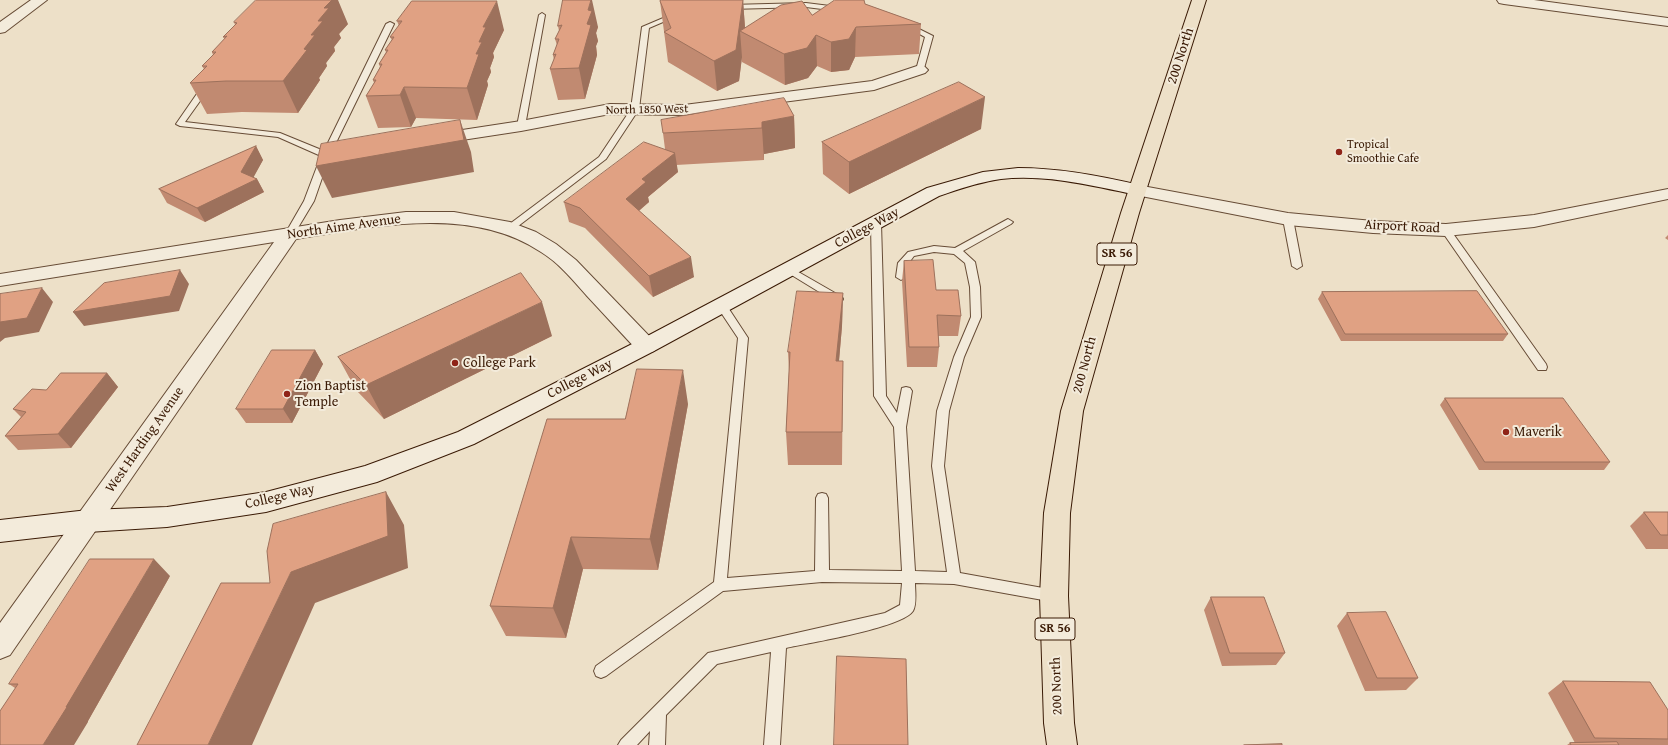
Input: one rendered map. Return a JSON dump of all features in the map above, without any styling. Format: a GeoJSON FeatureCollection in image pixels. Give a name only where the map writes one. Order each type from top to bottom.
{"type":"FeatureCollection","features":[{"type":"Feature","properties":{"kind":"main road","name":"200 North"},"geometry":{"type":"LineString","coordinates":[[1062,745],[1059,724],[1054,596],[1057,513],[1072,411],[1137,190],[1199,0]]}},
{"type":"Feature","properties":{"kind":"street"},"geometry":{"type":"LineString","coordinates":[[0,29],[40,0]]}},
{"type":"Feature","properties":{"kind":"street"},"geometry":{"type":"LineString","coordinates":[[1504,0],[1668,22]]}},
{"type":"Feature","properties":{"kind":"street"},"geometry":{"type":"LineString","coordinates":[[0,13],[23,13]]}},
{"type":"Feature","properties":{"kind":"street","name":"North 1850 West"},"geometry":{"type":"LineString","coordinates":[[419,141],[521,126],[610,109],[684,110],[874,85],[920,70]]}},
{"type":"Feature","properties":{"kind":"street","name":"College Way"},"geometry":{"type":"LineString","coordinates":[[0,531],[88,521],[167,517],[266,502],[368,474],[466,438],[646,346],[933,192],[968,180],[1002,174],[1037,173],[1080,178],[1137,190]]}},
{"type":"Feature","properties":{"kind":"street","name":"Airport Road"},"geometry":{"type":"LineString","coordinates":[[1137,190],[1288,219],[1373,227],[1446,230],[1534,221],[1668,194]]}},
{"type":"Feature","properties":{"kind":"street","name":"North Aime Avenue"},"geometry":{"type":"LineString","coordinates":[[0,280],[290,234],[406,218],[454,218],[510,228],[542,244],[569,264],[646,346]]}},
{"type":"Feature","properties":{"kind":"street","name":"West Harding Avenue"},"geometry":{"type":"LineString","coordinates":[[0,646],[290,234]]}},
{"type":"Feature","properties":{"kind":"lane"},"geometry":{"type":"LineString","coordinates":[[719,9],[733,6],[806,5],[844,9]]}},
{"type":"Feature","properties":{"kind":"lane"},"geometry":{"type":"LineString","coordinates":[[510,228],[602,159],[635,109],[646,27],[674,15],[682,14]]}},
{"type":"Feature","properties":{"kind":"lane"},"geometry":{"type":"LineString","coordinates":[[521,126],[542,15]]}},
{"type":"Feature","properties":{"kind":"lane"},"geometry":{"type":"LineString","coordinates":[[902,23],[929,36],[920,70]]}},
{"type":"Feature","properties":{"kind":"lane"},"geometry":{"type":"LineString","coordinates":[[290,234],[333,154],[390,24]]}},
{"type":"Feature","properties":{"kind":"lane"},"geometry":{"type":"LineString","coordinates":[[211,80],[180,124],[280,135],[333,154]]}},
{"type":"Feature","properties":{"kind":"lane"},"geometry":{"type":"LineString","coordinates":[[1288,219],[1297,266]]}},
{"type":"Feature","properties":{"kind":"lane"},"geometry":{"type":"LineString","coordinates":[[901,278],[903,263],[911,254],[934,249],[957,251],[1008,222]]}},
{"type":"Feature","properties":{"kind":"lane"},"geometry":{"type":"LineString","coordinates":[[876,223],[880,396],[900,427]]}},
{"type":"Feature","properties":{"kind":"lane"},"geometry":{"type":"LineString","coordinates":[[1446,230],[1542,367]]}},
{"type":"Feature","properties":{"kind":"lane"},"geometry":{"type":"LineString","coordinates":[[954,578],[938,466],[943,412],[959,357],[976,317],[976,287],[970,262],[957,251]]}},
{"type":"Feature","properties":{"kind":"lane"},"geometry":{"type":"LineString","coordinates":[[788,269],[838,299]]}},
{"type":"Feature","properties":{"kind":"lane"},"geometry":{"type":"LineString","coordinates":[[720,585],[743,338],[721,305]]}},
{"type":"Feature","properties":{"kind":"lane"},"geometry":{"type":"LineString","coordinates":[[626,745],[713,658],[888,619],[907,608],[909,577],[900,427],[906,391]]}},
{"type":"Feature","properties":{"kind":"lane"},"geometry":{"type":"LineString","coordinates":[[822,498],[822,576]]}},
{"type":"Feature","properties":{"kind":"lane"},"geometry":{"type":"LineString","coordinates":[[601,671],[720,585],[822,576],[954,578],[1054,596]]}},
{"type":"Feature","properties":{"kind":"lane"},"geometry":{"type":"LineString","coordinates":[[772,745],[778,644]]}},
{"type":"Feature","properties":{"kind":"lane"},"geometry":{"type":"LineString","coordinates":[[657,745],[659,713]]}},
{"type":"Feature","properties":{"kind":"building"},"geometry":{"type":"Polygon","coordinates":[[[256,0],[332,0],[324,8],[329,8],[318,21],[323,21],[311,35],[315,35],[304,49],[307,50],[283,81],[226,81],[190,83],[207,66],[202,66],[216,52],[212,52],[227,36],[223,37],[237,23],[234,22],[256,0]]]}},
{"type":"Feature","properties":{"kind":"building"},"geometry":{"type":"Polygon","coordinates":[[[563,0],[591,0],[588,10],[592,11],[587,24],[591,25],[579,68],[550,69],[556,54],[553,55],[559,39],[555,39],[562,25],[558,26],[563,0]]]}},
{"type":"Feature","properties":{"kind":"building"},"geometry":{"type":"Polygon","coordinates":[[[743,0],[736,50],[714,61],[664,32],[671,28],[660,1],[743,0]]]}},
{"type":"Feature","properties":{"kind":"building"},"geometry":{"type":"Polygon","coordinates":[[[835,0],[864,0],[865,4],[921,24],[856,27],[849,39],[831,42],[816,35],[807,48],[784,54],[740,31],[781,5],[802,1],[812,15],[835,0]]]}},
{"type":"Feature","properties":{"kind":"building"},"geometry":{"type":"Polygon","coordinates":[[[412,1],[497,1],[483,27],[486,27],[479,42],[482,42],[476,54],[479,54],[467,88],[404,87],[400,95],[366,96],[376,80],[373,80],[382,64],[379,64],[388,50],[385,50],[394,37],[390,37],[402,21],[397,21],[412,1]]]}},
{"type":"Feature","properties":{"kind":"building"},"geometry":{"type":"Polygon","coordinates":[[[959,82],[985,97],[849,162],[822,142],[959,82]]]}},
{"type":"Feature","properties":{"kind":"building"},"geometry":{"type":"Polygon","coordinates":[[[784,98],[794,116],[762,122],[762,128],[663,133],[661,120],[784,98]]]}},
{"type":"Feature","properties":{"kind":"building"},"geometry":{"type":"Polygon","coordinates":[[[460,120],[464,140],[316,166],[321,144],[460,120]]]}},
{"type":"Feature","properties":{"kind":"building"},"geometry":{"type":"Polygon","coordinates":[[[644,142],[675,153],[642,179],[646,182],[626,199],[691,257],[649,276],[580,208],[564,202],[644,142]]]}},
{"type":"Feature","properties":{"kind":"building"},"geometry":{"type":"Polygon","coordinates":[[[256,146],[241,172],[257,179],[197,208],[159,189],[256,146]]]}},
{"type":"Feature","properties":{"kind":"building"},"geometry":{"type":"Polygon","coordinates":[[[933,260],[936,290],[958,290],[961,316],[937,315],[939,347],[909,347],[904,261],[933,260]]]}},
{"type":"Feature","properties":{"kind":"building"},"geometry":{"type":"Polygon","coordinates":[[[180,270],[170,296],[73,312],[104,283],[180,270]]]}},
{"type":"Feature","properties":{"kind":"building"},"geometry":{"type":"Polygon","coordinates":[[[521,273],[542,302],[366,385],[338,357],[521,273]]]}},
{"type":"Feature","properties":{"kind":"building"},"geometry":{"type":"Polygon","coordinates":[[[42,288],[27,318],[0,322],[0,294],[42,288]]]}},
{"type":"Feature","properties":{"kind":"building"},"geometry":{"type":"Polygon","coordinates":[[[797,291],[843,293],[836,361],[843,361],[842,432],[786,432],[790,352],[788,352],[797,291]]]}},
{"type":"Feature","properties":{"kind":"building"},"geometry":{"type":"Polygon","coordinates":[[[1477,291],[1508,334],[1345,334],[1322,292],[1477,291]]]}},
{"type":"Feature","properties":{"kind":"building"},"geometry":{"type":"Polygon","coordinates":[[[272,350],[315,350],[283,409],[236,409],[272,350]]]}},
{"type":"Feature","properties":{"kind":"building"},"geometry":{"type":"Polygon","coordinates":[[[637,369],[683,370],[650,539],[571,537],[553,608],[490,606],[547,419],[625,419],[637,369]]]}},
{"type":"Feature","properties":{"kind":"building"},"geometry":{"type":"Polygon","coordinates":[[[61,373],[107,373],[58,434],[5,436],[26,412],[13,409],[32,389],[46,390],[61,373]]]}},
{"type":"Feature","properties":{"kind":"building"},"geometry":{"type":"Polygon","coordinates":[[[1445,398],[1563,398],[1610,462],[1485,462],[1445,398]]]}},
{"type":"Feature","properties":{"kind":"building"},"geometry":{"type":"Polygon","coordinates":[[[386,492],[388,536],[291,572],[208,745],[137,745],[221,583],[270,583],[267,551],[273,524],[386,492]]]}},
{"type":"Feature","properties":{"kind":"building"},"geometry":{"type":"Polygon","coordinates":[[[1644,512],[1668,512],[1668,535],[1661,535],[1644,512]]]}},
{"type":"Feature","properties":{"kind":"building"},"geometry":{"type":"Polygon","coordinates":[[[90,559],[154,559],[43,745],[0,745],[0,711],[18,684],[9,684],[90,559]]]}},
{"type":"Feature","properties":{"kind":"building"},"geometry":{"type":"Polygon","coordinates":[[[1211,597],[1264,597],[1285,653],[1230,653],[1211,597]]]}},
{"type":"Feature","properties":{"kind":"building"},"geometry":{"type":"Polygon","coordinates":[[[1386,612],[1418,678],[1377,678],[1347,613],[1386,612]]]}},
{"type":"Feature","properties":{"kind":"building"},"geometry":{"type":"Polygon","coordinates":[[[837,656],[906,659],[908,745],[834,745],[837,656]]]}},
{"type":"Feature","properties":{"kind":"building"},"geometry":{"type":"Polygon","coordinates":[[[1563,681],[1650,682],[1668,710],[1668,739],[1595,738],[1563,681]]]}},
{"type":"Feature","properties":{"kind":"building"},"geometry":{"type":"Polygon","coordinates":[[[1617,742],[1619,745],[1571,745],[1570,743],[1617,742]]]}},
{"type":"Feature","properties":{"kind":"building"},"geometry":{"type":"Polygon","coordinates":[[[1282,744],[1282,745],[1244,745],[1282,744]]]}},
{"type":"Feature","properties":{"kind":"place","name":"Tropical Smoothie Cafe"},"geometry":{"type":"Point","coordinates":[1339,152]}},
{"type":"Feature","properties":{"kind":"place","name":"College Park"},"geometry":{"type":"Point","coordinates":[455,363]}},
{"type":"Feature","properties":{"kind":"place","name":"Zion Baptist Temple"},"geometry":{"type":"Point","coordinates":[287,394]}},
{"type":"Feature","properties":{"kind":"place","name":"Maverik"},"geometry":{"type":"Point","coordinates":[1506,432]}}]}
